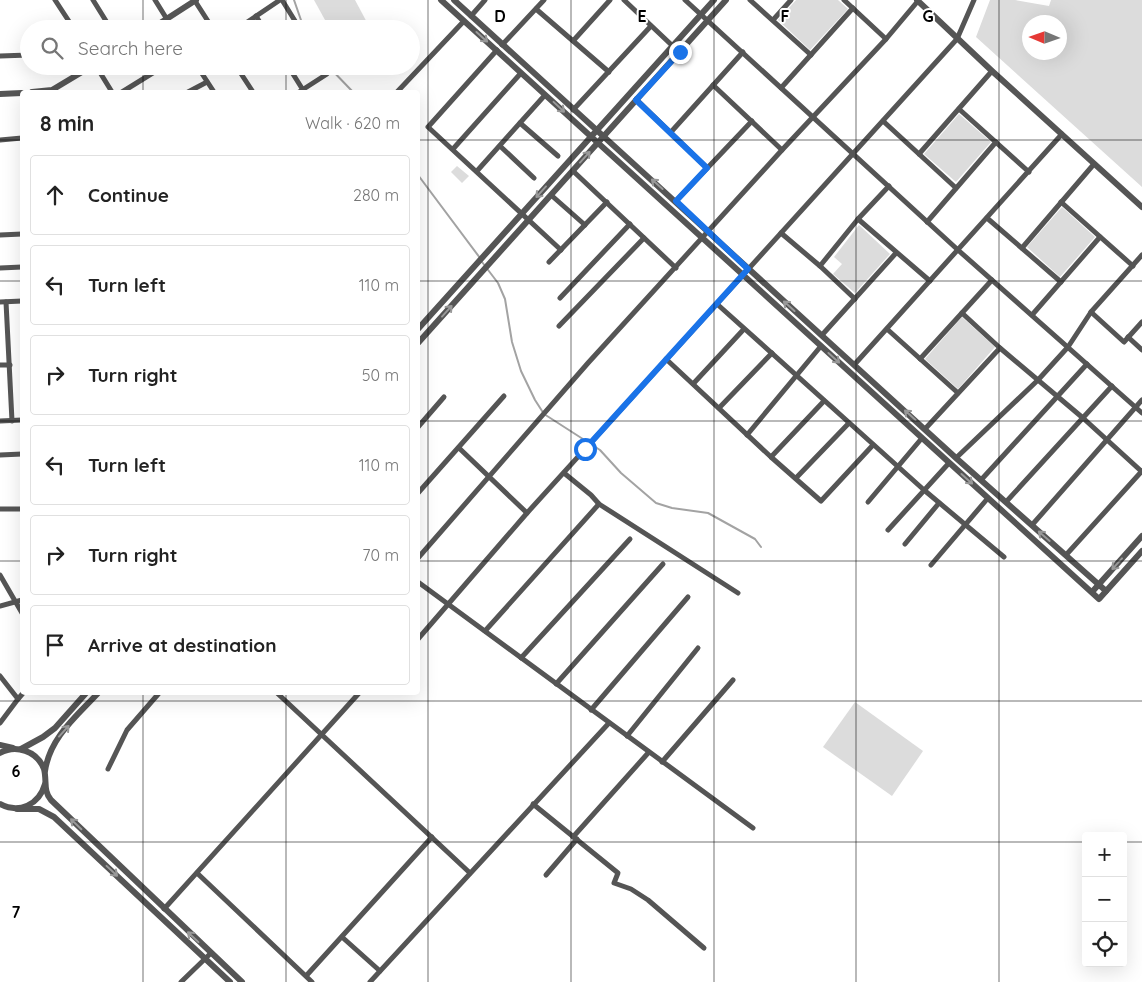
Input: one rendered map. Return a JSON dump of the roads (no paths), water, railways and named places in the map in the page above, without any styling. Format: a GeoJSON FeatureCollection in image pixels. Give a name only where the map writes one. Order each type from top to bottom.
{"type":"FeatureCollection","features":[{"type":"Feature","properties":{"kind":"street"},"geometry":{"type":"LineString","coordinates":[[54,0],[68,20]]}},
{"type":"Feature","properties":{"kind":"street"},"geometry":{"type":"LineString","coordinates":[[93,0],[105,20]]}},
{"type":"Feature","properties":{"kind":"street"},"geometry":{"type":"LineString","coordinates":[[155,0],[167,19],[195,0],[207,20]]}},
{"type":"Feature","properties":{"kind":"street"},"geometry":{"type":"LineString","coordinates":[[250,20],[281,0],[294,20]]}},
{"type":"Feature","properties":{"kind":"street"},"geometry":{"type":"LineString","coordinates":[[440,0],[591,137],[705,235],[748,269],[1106,591]]}},
{"type":"Feature","properties":{"kind":"street"},"geometry":{"type":"LineString","coordinates":[[454,0],[573,110],[676,201],[705,235],[744,275],[1099,599],[1142,551]]}},
{"type":"Feature","properties":{"kind":"street"},"geometry":{"type":"LineString","coordinates":[[471,16],[485,0]]}},
{"type":"Feature","properties":{"kind":"street"},"geometry":{"type":"LineString","coordinates":[[502,45],[544,0]]}},
{"type":"Feature","properties":{"kind":"street"},"geometry":{"type":"LineString","coordinates":[[573,40],[610,0]]}},
{"type":"Feature","properties":{"kind":"street"},"geometry":{"type":"LineString","coordinates":[[624,0],[680,52]]}},
{"type":"Feature","properties":{"kind":"street"},"geometry":{"type":"LineString","coordinates":[[686,0],[927,222],[1142,413]]}},
{"type":"Feature","properties":{"kind":"street"},"geometry":{"type":"LineString","coordinates":[[420,327],[714,0]]}},
{"type":"Feature","properties":{"kind":"street"},"geometry":{"type":"LineString","coordinates":[[420,341],[726,0]]}},
{"type":"Feature","properties":{"kind":"street"},"geometry":{"type":"LineString","coordinates":[[750,0],[811,55]]}},
{"type":"Feature","properties":{"kind":"street"},"geometry":{"type":"LineString","coordinates":[[772,20],[791,0]]}},
{"type":"Feature","properties":{"kind":"street"},"geometry":{"type":"LineString","coordinates":[[844,0],[886,39]]}},
{"type":"Feature","properties":{"kind":"street"},"geometry":{"type":"LineString","coordinates":[[420,637],[528,512],[958,39],[974,0]]}},
{"type":"Feature","properties":{"kind":"street"},"geometry":{"type":"LineString","coordinates":[[420,556],[588,363],[886,39],[917,1],[1142,207]]}},
{"type":"Feature","properties":{"kind":"street"},"geometry":{"type":"LineString","coordinates":[[781,88],[853,8]]}},
{"type":"Feature","properties":{"kind":"street"},"geometry":{"type":"LineString","coordinates":[[536,9],[609,72]]}},
{"type":"Feature","properties":{"kind":"street"},"geometry":{"type":"LineString","coordinates":[[256,16],[258,20]]}},
{"type":"Feature","properties":{"kind":"street"},"geometry":{"type":"LineString","coordinates":[[420,68],[464,21]]}},
{"type":"Feature","properties":{"kind":"street"},"geometry":{"type":"LineString","coordinates":[[573,110],[651,26]]}},
{"type":"Feature","properties":{"kind":"street"},"geometry":{"type":"LineString","coordinates":[[497,50],[428,127],[453,148],[561,250]]}},
{"type":"Feature","properties":{"kind":"street"},"geometry":{"type":"LineString","coordinates":[[671,132],[742,52]]}},
{"type":"Feature","properties":{"kind":"street"},"geometry":{"type":"LineString","coordinates":[[0,56],[20,55]]}},
{"type":"Feature","properties":{"kind":"street"},"geometry":{"type":"LineString","coordinates":[[918,154],[992,71]]}},
{"type":"Feature","properties":{"kind":"street"},"geometry":{"type":"LineString","coordinates":[[453,148],[521,73]]}},
{"type":"Feature","properties":{"kind":"street"},"geometry":{"type":"LineString","coordinates":[[54,90],[79,75]]}},
{"type":"Feature","properties":{"kind":"street"},"geometry":{"type":"LineString","coordinates":[[100,75],[111,90]]}},
{"type":"Feature","properties":{"kind":"street"},"geometry":{"type":"LineString","coordinates":[[125,90],[149,75]]}},
{"type":"Feature","properties":{"kind":"street"},"geometry":{"type":"LineString","coordinates":[[203,75],[213,90]]}},
{"type":"Feature","properties":{"kind":"street"},"geometry":{"type":"LineString","coordinates":[[242,75],[252,90]]}},
{"type":"Feature","properties":{"kind":"street"},"geometry":{"type":"LineString","coordinates":[[293,75],[300,90]]}},
{"type":"Feature","properties":{"kind":"street"},"geometry":{"type":"LineString","coordinates":[[303,90],[325,75]]}},
{"type":"Feature","properties":{"kind":"street"},"geometry":{"type":"LineString","coordinates":[[400,90],[414,75]]}},
{"type":"Feature","properties":{"kind":"street"},"geometry":{"type":"LineString","coordinates":[[192,90],[207,82]]}},
{"type":"Feature","properties":{"kind":"street"},"geometry":{"type":"LineString","coordinates":[[713,85],[782,150]]}},
{"type":"Feature","properties":{"kind":"street"},"geometry":{"type":"LineString","coordinates":[[0,94],[20,93]]}},
{"type":"Feature","properties":{"kind":"street"},"geometry":{"type":"LineString","coordinates":[[477,171],[545,95]]}},
{"type":"Feature","properties":{"kind":"street"},"geometry":{"type":"LineString","coordinates":[[636,100],[707,168]]}},
{"type":"Feature","properties":{"kind":"street"},"geometry":{"type":"LineString","coordinates":[[959,109],[1029,172]]}},
{"type":"Feature","properties":{"kind":"street"},"geometry":{"type":"LineString","coordinates":[[883,121],[956,188]]}},
{"type":"Feature","properties":{"kind":"street"},"geometry":{"type":"LineString","coordinates":[[676,201],[752,122]]}},
{"type":"Feature","properties":{"kind":"street"},"geometry":{"type":"LineString","coordinates":[[520,123],[558,156]]}},
{"type":"Feature","properties":{"kind":"street"},"geometry":{"type":"LineString","coordinates":[[854,365],[1062,134]]}},
{"type":"Feature","properties":{"kind":"street"},"geometry":{"type":"LineString","coordinates":[[0,140],[20,138]]}},
{"type":"Feature","properties":{"kind":"street"},"geometry":{"type":"LineString","coordinates":[[927,222],[996,142]]}},
{"type":"Feature","properties":{"kind":"street"},"geometry":{"type":"LineString","coordinates":[[500,146],[534,178]]}},
{"type":"Feature","properties":{"kind":"street"},"geometry":{"type":"LineString","coordinates":[[1022,248],[1094,164]]}},
{"type":"Feature","properties":{"kind":"street"},"geometry":{"type":"LineString","coordinates":[[573,171],[676,268]]}},
{"type":"Feature","properties":{"kind":"street"},"geometry":{"type":"LineString","coordinates":[[820,266],[888,186]]}},
{"type":"Feature","properties":{"kind":"street"},"geometry":{"type":"LineString","coordinates":[[552,194],[585,225]]}},
{"type":"Feature","properties":{"kind":"street"},"geometry":{"type":"LineString","coordinates":[[549,262],[607,202]]}},
{"type":"Feature","properties":{"kind":"street"},"geometry":{"type":"LineString","coordinates":[[1061,202],[1133,266]]}},
{"type":"Feature","properties":{"kind":"street"},"geometry":{"type":"LineString","coordinates":[[987,218],[1061,282]]}},
{"type":"Feature","properties":{"kind":"street"},"geometry":{"type":"LineString","coordinates":[[858,219],[930,281]]}},
{"type":"Feature","properties":{"kind":"street"},"geometry":{"type":"LineString","coordinates":[[560,298],[630,224]]}},
{"type":"Feature","properties":{"kind":"street"},"geometry":{"type":"LineString","coordinates":[[781,233],[855,299]]}},
{"type":"Feature","properties":{"kind":"street"},"geometry":{"type":"LineString","coordinates":[[0,235],[20,234]]}},
{"type":"Feature","properties":{"kind":"street"},"geometry":{"type":"LineString","coordinates":[[1032,315],[1100,237]]}},
{"type":"Feature","properties":{"kind":"street"},"geometry":{"type":"LineString","coordinates":[[559,326],[644,238]]}},
{"type":"Feature","properties":{"kind":"street"},"geometry":{"type":"LineString","coordinates":[[822,335],[896,253]]}},
{"type":"Feature","properties":{"kind":"street"},"geometry":{"type":"LineString","coordinates":[[956,458],[1038,380],[1068,347],[1091,312],[1142,255]]}},
{"type":"Feature","properties":{"kind":"street"},"geometry":{"type":"LineString","coordinates":[[0,268],[20,266]]}},
{"type":"Feature","properties":{"kind":"street"},"geometry":{"type":"LineString","coordinates":[[920,359],[992,280]]}},
{"type":"Feature","properties":{"kind":"street"},"geometry":{"type":"LineString","coordinates":[[12,421],[10,365],[3,302],[20,301]]}},
{"type":"Feature","properties":{"kind":"street"},"geometry":{"type":"LineString","coordinates":[[717,304],[924,490],[1004,557]]}},
{"type":"Feature","properties":{"kind":"street"},"geometry":{"type":"LineString","coordinates":[[1091,312],[1124,342],[1142,322]]}},
{"type":"Feature","properties":{"kind":"street"},"geometry":{"type":"LineString","coordinates":[[962,313],[1142,471],[1066,555]]}},
{"type":"Feature","properties":{"kind":"street"},"geometry":{"type":"LineString","coordinates":[[693,384],[744,328]]}},
{"type":"Feature","properties":{"kind":"street"},"geometry":{"type":"LineString","coordinates":[[887,329],[958,393]]}},
{"type":"Feature","properties":{"kind":"street"},"geometry":{"type":"LineString","coordinates":[[0,334],[7,334]]}},
{"type":"Feature","properties":{"kind":"street"},"geometry":{"type":"LineString","coordinates":[[1128,337],[1142,350]]}},
{"type":"Feature","properties":{"kind":"street"},"geometry":{"type":"LineString","coordinates":[[747,435],[821,346]]}},
{"type":"Feature","properties":{"kind":"street"},"geometry":{"type":"LineString","coordinates":[[925,429],[1000,348]]}},
{"type":"Feature","properties":{"kind":"street"},"geometry":{"type":"LineString","coordinates":[[719,408],[772,353]]}},
{"type":"Feature","properties":{"kind":"street"},"geometry":{"type":"LineString","coordinates":[[666,359],[821,501],[873,445]]}},
{"type":"Feature","properties":{"kind":"street"},"geometry":{"type":"LineString","coordinates":[[981,480],[1087,364]]}},
{"type":"Feature","properties":{"kind":"street"},"geometry":{"type":"LineString","coordinates":[[0,366],[10,365]]}},
{"type":"Feature","properties":{"kind":"street"},"geometry":{"type":"LineString","coordinates":[[1006,502],[1112,386]]}},
{"type":"Feature","properties":{"kind":"street"},"geometry":{"type":"LineString","coordinates":[[420,491],[504,396]]}},
{"type":"Feature","properties":{"kind":"street"},"geometry":{"type":"LineString","coordinates":[[420,424],[444,397]]}},
{"type":"Feature","properties":{"kind":"street"},"geometry":{"type":"LineString","coordinates":[[771,457],[824,400]]}},
{"type":"Feature","properties":{"kind":"street"},"geometry":{"type":"LineString","coordinates":[[1032,525],[1142,400]]}},
{"type":"Feature","properties":{"kind":"street"},"geometry":{"type":"LineString","coordinates":[[0,421],[20,420]]}},
{"type":"Feature","properties":{"kind":"street"},"geometry":{"type":"LineString","coordinates":[[796,478],[849,423]]}},
{"type":"Feature","properties":{"kind":"street"},"geometry":{"type":"LineString","coordinates":[[868,502],[922,438]]}},
{"type":"Feature","properties":{"kind":"street"},"geometry":{"type":"LineString","coordinates":[[459,448],[528,512]]}},
{"type":"Feature","properties":{"kind":"street"},"geometry":{"type":"LineString","coordinates":[[0,455],[20,454]]}},
{"type":"Feature","properties":{"kind":"street"},"geometry":{"type":"LineString","coordinates":[[888,530],[949,463]]}},
{"type":"Feature","properties":{"kind":"street"},"geometry":{"type":"LineString","coordinates":[[564,473],[599,504],[738,593]]}},
{"type":"Feature","properties":{"kind":"street"},"geometry":{"type":"LineString","coordinates":[[931,565],[988,498]]}},
{"type":"Feature","properties":{"kind":"street"},"geometry":{"type":"LineString","coordinates":[[906,544],[939,503]]}},
{"type":"Feature","properties":{"kind":"street"},"geometry":{"type":"LineString","coordinates":[[484,632],[599,504]]}},
{"type":"Feature","properties":{"kind":"street"},"geometry":{"type":"LineString","coordinates":[[0,509],[20,509]]}},
{"type":"Feature","properties":{"kind":"street"},"geometry":{"type":"LineString","coordinates":[[1092,592],[1142,536]]}},
{"type":"Feature","properties":{"kind":"street"},"geometry":{"type":"LineString","coordinates":[[521,658],[630,539]]}},
{"type":"Feature","properties":{"kind":"street"},"geometry":{"type":"LineString","coordinates":[[556,684],[662,564]]}},
{"type":"Feature","properties":{"kind":"street"},"geometry":{"type":"LineString","coordinates":[[0,575],[20,609]]}},
{"type":"Feature","properties":{"kind":"street"},"geometry":{"type":"LineString","coordinates":[[420,584],[753,828]]}},
{"type":"Feature","properties":{"kind":"street"},"geometry":{"type":"LineString","coordinates":[[591,710],[688,597]]}},
{"type":"Feature","properties":{"kind":"street"},"geometry":{"type":"LineString","coordinates":[[0,606],[20,600]]}},
{"type":"Feature","properties":{"kind":"street"},"geometry":{"type":"LineString","coordinates":[[626,736],[698,648]]}},
{"type":"Feature","properties":{"kind":"street"},"geometry":{"type":"LineString","coordinates":[[0,676],[18,699]]}},
{"type":"Feature","properties":{"kind":"street"},"geometry":{"type":"LineString","coordinates":[[662,762],[733,680]]}},
{"type":"Feature","properties":{"kind":"street"},"geometry":{"type":"LineString","coordinates":[[0,724],[21,695]]}},
{"type":"Feature","properties":{"kind":"street"},"geometry":{"type":"LineString","coordinates":[[0,753],[17,749],[43,738],[55,728],[84,695]]}},
{"type":"Feature","properties":{"kind":"street"},"geometry":{"type":"LineString","coordinates":[[0,812],[29,806],[38,798],[42,793],[50,750],[56,740],[96,695]]}},
{"type":"Feature","properties":{"kind":"street"},"geometry":{"type":"LineString","coordinates":[[108,770],[127,730],[157,695]]}},
{"type":"Feature","properties":{"kind":"street"},"geometry":{"type":"LineString","coordinates":[[279,695],[470,873]]}},
{"type":"Feature","properties":{"kind":"street"},"geometry":{"type":"LineString","coordinates":[[164,909],[357,695]]}},
{"type":"Feature","properties":{"kind":"street"},"geometry":{"type":"LineString","coordinates":[[370,982],[609,723]]}},
{"type":"Feature","properties":{"kind":"street"},"geometry":{"type":"LineString","coordinates":[[0,745],[17,749],[37,758],[44,768],[46,793],[51,800],[242,982]]}},
{"type":"Feature","properties":{"kind":"street"},"geometry":{"type":"LineString","coordinates":[[546,875],[648,752]]}},
{"type":"Feature","properties":{"kind":"street"},"geometry":{"type":"LineString","coordinates":[[0,804],[14,808],[39,809],[54,818],[230,982]]}},
{"type":"Feature","properties":{"kind":"street"},"geometry":{"type":"LineString","coordinates":[[534,804],[618,873],[614,883],[630,888],[642,895],[704,948]]}},
{"type":"Feature","properties":{"kind":"street"},"geometry":{"type":"LineString","coordinates":[[306,976],[432,837]]}},
{"type":"Feature","properties":{"kind":"street"},"geometry":{"type":"LineString","coordinates":[[197,873],[312,982]]}},
{"type":"Feature","properties":{"kind":"street"},"geometry":{"type":"LineString","coordinates":[[342,937],[380,971]]}},
{"type":"Feature","properties":{"kind":"street"},"geometry":{"type":"LineString","coordinates":[[181,982],[211,953]]}},
{"type":"Feature","properties":{"kind":"waterway"},"geometry":{"type":"LineString","coordinates":[[294,0],[301,20]]}},
{"type":"Feature","properties":{"kind":"waterway"},"geometry":{"type":"LineString","coordinates":[[337,75],[351,90]]}},
{"type":"Feature","properties":{"kind":"waterway"},"geometry":{"type":"LineString","coordinates":[[420,178],[480,258]]}},
{"type":"Feature","properties":{"kind":"waterway"},"geometry":{"type":"LineString","coordinates":[[482,262],[498,283],[505,299],[512,342],[521,371],[544,414],[600,450],[621,473],[656,503],[672,508],[708,513],[755,539],[761,547]]}}]}
